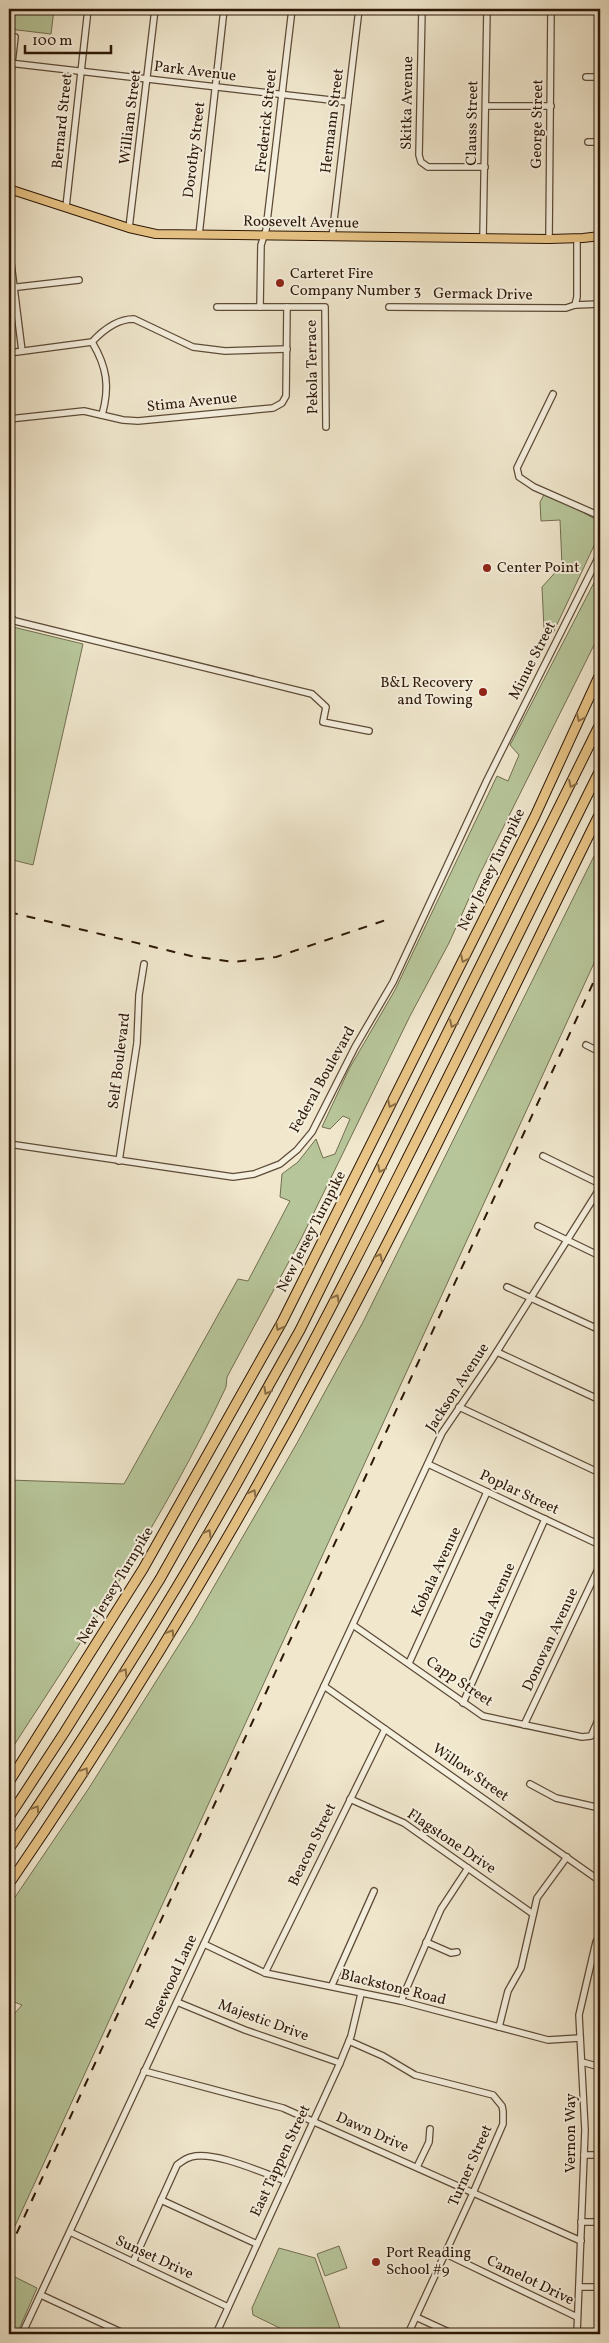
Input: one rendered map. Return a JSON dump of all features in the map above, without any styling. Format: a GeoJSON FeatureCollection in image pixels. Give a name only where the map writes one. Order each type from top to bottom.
{"type":"FeatureCollection","features":[{"type":"Feature","properties":{"kind":"highway","name":"New Jersey Turnpike"},"geometry":{"type":"LineString","coordinates":[[9,1782],[143,1569],[282,1322],[535,816],[600,674]]}},
{"type":"Feature","properties":{"kind":"highway"},"geometry":{"type":"LineString","coordinates":[[9,1818],[155,1588],[296,1338],[514,902],[600,724]]}},
{"type":"Feature","properties":{"kind":"highway"},"geometry":{"type":"LineString","coordinates":[[9,1849],[134,1656],[267,1429],[356,1259],[600,770]]}},
{"type":"Feature","properties":{"kind":"highway"},"geometry":{"type":"LineString","coordinates":[[9,1884],[150,1667],[284,1438],[374,1267],[600,813]]}},
{"type":"Feature","properties":{"kind":"main road","name":"Roosevelt Avenue"},"geometry":{"type":"LineString","coordinates":[[9,189],[129,228],[156,234],[549,239],[577,239],[600,236]]}},
{"type":"Feature","properties":{"kind":"street","name":"Bernard Street"},"geometry":{"type":"LineString","coordinates":[[66,207],[88,9]]}},
{"type":"Feature","properties":{"kind":"street","name":"William Street"},"geometry":{"type":"LineString","coordinates":[[129,228],[155,9]]}},
{"type":"Feature","properties":{"kind":"street","name":"Dorothy Street"},"geometry":{"type":"LineString","coordinates":[[199,235],[224,9]]}},
{"type":"Feature","properties":{"kind":"street","name":"Frederick Street"},"geometry":{"type":"LineString","coordinates":[[264,236],[292,9]]}},
{"type":"Feature","properties":{"kind":"street","name":"Hermann Street"},"geometry":{"type":"LineString","coordinates":[[332,236],[359,9]]}},
{"type":"Feature","properties":{"kind":"street","name":"Skitka Avenue"},"geometry":{"type":"LineString","coordinates":[[422,9],[419,155],[421,162],[428,167],[485,167]]}},
{"type":"Feature","properties":{"kind":"street","name":"Clauss Street"},"geometry":{"type":"LineString","coordinates":[[483,238],[487,9]]}},
{"type":"Feature","properties":{"kind":"street","name":"George Street"},"geometry":{"type":"LineString","coordinates":[[549,239],[551,9]]}},
{"type":"Feature","properties":{"kind":"street"},"geometry":{"type":"LineString","coordinates":[[589,11],[600,11]]}},
{"type":"Feature","properties":{"kind":"street"},"geometry":{"type":"LineString","coordinates":[[9,89],[10,63],[15,37]]}},
{"type":"Feature","properties":{"kind":"street","name":"Park Avenue"},"geometry":{"type":"LineString","coordinates":[[10,63],[348,102]]}},
{"type":"Feature","properties":{"kind":"street"},"geometry":{"type":"LineString","coordinates":[[586,77],[600,77]]}},
{"type":"Feature","properties":{"kind":"street"},"geometry":{"type":"LineString","coordinates":[[486,106],[551,106]]}},
{"type":"Feature","properties":{"kind":"street"},"geometry":{"type":"LineString","coordinates":[[588,142],[600,142]]}},
{"type":"Feature","properties":{"kind":"street"},"geometry":{"type":"LineString","coordinates":[[260,307],[261,245],[264,236]]}},
{"type":"Feature","properties":{"kind":"street"},"geometry":{"type":"LineString","coordinates":[[575,304],[577,298],[577,239]]}},
{"type":"Feature","properties":{"kind":"street"},"geometry":{"type":"LineString","coordinates":[[9,247],[11,288],[22,351]]}},
{"type":"Feature","properties":{"kind":"street"},"geometry":{"type":"LineString","coordinates":[[11,288],[79,280]]}},
{"type":"Feature","properties":{"kind":"street","name":"Germack Drive"},"geometry":{"type":"LineString","coordinates":[[389,307],[566,308],[575,304],[600,304]]}},
{"type":"Feature","properties":{"kind":"street"},"geometry":{"type":"LineString","coordinates":[[217,307],[287,307]]}},
{"type":"Feature","properties":{"kind":"street","name":"Pekola Terrace"},"geometry":{"type":"LineString","coordinates":[[287,307],[325,307],[326,427]]}},
{"type":"Feature","properties":{"kind":"street","name":"Stima Avenue"},"geometry":{"type":"LineString","coordinates":[[9,419],[84,411],[138,421],[273,408],[282,403],[286,396],[287,307]]}},
{"type":"Feature","properties":{"kind":"street"},"geometry":{"type":"LineString","coordinates":[[9,353],[92,342],[118,321],[134,319],[193,347],[225,351],[287,349]]}},
{"type":"Feature","properties":{"kind":"street"},"geometry":{"type":"LineString","coordinates":[[92,342],[107,374],[106,396],[102,415]]}},
{"type":"Feature","properties":{"kind":"street"},"geometry":{"type":"LineString","coordinates":[[553,394],[518,468],[518,475],[534,487],[600,516]]}},
{"type":"Feature","properties":{"kind":"street","name":"Minue Street"},"geometry":{"type":"LineString","coordinates":[[487,780],[600,554]]}},
{"type":"Feature","properties":{"kind":"street"},"geometry":{"type":"LineString","coordinates":[[9,616],[15,621],[312,694],[326,707],[323,722],[369,732]]}},
{"type":"Feature","properties":{"kind":"street","name":"Federal Boulevard"},"geometry":{"type":"LineString","coordinates":[[9,1144],[222,1176],[242,1177],[272,1168],[297,1150],[312,1132],[355,1047],[392,982],[487,780]]}},
{"type":"Feature","properties":{"kind":"street","name":"Self Boulevard"},"geometry":{"type":"LineString","coordinates":[[119,1161],[137,1043],[139,995],[144,964]]}},
{"type":"Feature","properties":{"kind":"street"},"geometry":{"type":"LineString","coordinates":[[586,1046],[600,1052]]}},
{"type":"Feature","properties":{"kind":"street"},"geometry":{"type":"LineString","coordinates":[[543,1156],[600,1186]]}},
{"type":"Feature","properties":{"kind":"street","name":"Jackson Avenue"},"geometry":{"type":"LineString","coordinates":[[346,1640],[442,1433],[531,1298],[600,1186]]}},
{"type":"Feature","properties":{"kind":"street"},"geometry":{"type":"LineString","coordinates":[[538,1226],[600,1256]]}},
{"type":"Feature","properties":{"kind":"street"},"geometry":{"type":"LineString","coordinates":[[507,1287],[600,1330]]}},
{"type":"Feature","properties":{"kind":"street"},"geometry":{"type":"LineString","coordinates":[[496,1352],[600,1400]]}},
{"type":"Feature","properties":{"kind":"street"},"geometry":{"type":"LineString","coordinates":[[460,1407],[600,1473]]}},
{"type":"Feature","properties":{"kind":"street","name":"Poplar Street"},"geometry":{"type":"LineString","coordinates":[[428,1464],[600,1545]]}},
{"type":"Feature","properties":{"kind":"street","name":"Kobala Avenue"},"geometry":{"type":"LineString","coordinates":[[409,1663],[487,1492]]}},
{"type":"Feature","properties":{"kind":"street","name":"Ginda Avenue"},"geometry":{"type":"LineString","coordinates":[[464,1702],[545,1519]]}},
{"type":"Feature","properties":{"kind":"street","name":"Donovan Avenue"},"geometry":{"type":"LineString","coordinates":[[524,1726],[600,1565]]}},
{"type":"Feature","properties":{"kind":"street","name":"Capp Street"},"geometry":{"type":"LineString","coordinates":[[353,1624],[483,1716],[582,1737],[591,1736],[600,1716]]}},
{"type":"Feature","properties":{"kind":"street","name":"Rosewood Lane"},"geometry":{"type":"LineString","coordinates":[[22,2334],[346,1640]]}},
{"type":"Feature","properties":{"kind":"street","name":"Willow Street"},"geometry":{"type":"LineString","coordinates":[[324,1686],[600,1881]]}},
{"type":"Feature","properties":{"kind":"street","name":"Beacon Street"},"geometry":{"type":"LineString","coordinates":[[265,1973],[385,1729]]}},
{"type":"Feature","properties":{"kind":"street"},"geometry":{"type":"LineString","coordinates":[[530,1784],[556,1798],[600,1808]]}},
{"type":"Feature","properties":{"kind":"street","name":"Flagstone Drive"},"geometry":{"type":"LineString","coordinates":[[350,1799],[404,1823],[533,1914]]}},
{"type":"Feature","properties":{"kind":"street"},"geometry":{"type":"LineString","coordinates":[[500,2027],[508,1991],[521,1968],[537,1898],[567,1857]]}},
{"type":"Feature","properties":{"kind":"street"},"geometry":{"type":"LineString","coordinates":[[400,2001],[441,1909],[468,1868]]}},
{"type":"Feature","properties":{"kind":"street"},"geometry":{"type":"LineString","coordinates":[[332,1986],[374,1891]]}},
{"type":"Feature","properties":{"kind":"street","name":"Vernon Way"},"geometry":{"type":"LineString","coordinates":[[577,2334],[586,2130],[579,2015],[596,1942],[600,1935]]}},
{"type":"Feature","properties":{"kind":"street"},"geometry":{"type":"LineString","coordinates":[[426,1942],[451,1953],[457,1952]]}},
{"type":"Feature","properties":{"kind":"street","name":"Blackstone Road"},"geometry":{"type":"LineString","coordinates":[[204,1944],[265,1973],[400,2001],[548,2040],[580,2038]]}},
{"type":"Feature","properties":{"kind":"street","name":"East Tappen Street"},"geometry":{"type":"LineString","coordinates":[[216,2334],[340,2063],[349,2041],[361,1994]]}},
{"type":"Feature","properties":{"kind":"street","name":"Majestic Drive"},"geometry":{"type":"LineString","coordinates":[[177,2002],[245,2030],[340,2063]]}},
{"type":"Feature","properties":{"kind":"street","name":"Turner Street"},"geometry":{"type":"LineString","coordinates":[[349,2041],[383,2056],[415,2074],[486,2092],[498,2099],[503,2111],[503,2124],[446,2254],[408,2334]]}},
{"type":"Feature","properties":{"kind":"street"},"geometry":{"type":"LineString","coordinates":[[582,2062],[600,2066]]}},
{"type":"Feature","properties":{"kind":"street","name":"Dawn Drive"},"geometry":{"type":"LineString","coordinates":[[144,2071],[283,2108],[581,2241]]}},
{"type":"Feature","properties":{"kind":"street"},"geometry":{"type":"LineString","coordinates":[[417,2168],[429,2142],[430,2129]]}},
{"type":"Feature","properties":{"kind":"street"},"geometry":{"type":"LineString","coordinates":[[584,2155],[600,2155]]}},
{"type":"Feature","properties":{"kind":"street"},"geometry":{"type":"LineString","coordinates":[[133,2262],[177,2165],[192,2156],[216,2158],[286,2181]]}},
{"type":"Feature","properties":{"kind":"street"},"geometry":{"type":"LineString","coordinates":[[161,2200],[257,2244]]}},
{"type":"Feature","properties":{"kind":"street"},"geometry":{"type":"LineString","coordinates":[[582,2222],[600,2222]]}},
{"type":"Feature","properties":{"kind":"street","name":"Sunset Drive"},"geometry":{"type":"LineString","coordinates":[[70,2232],[228,2306]]}},
{"type":"Feature","properties":{"kind":"street","name":"Camelot Drive"},"geometry":{"type":"LineString","coordinates":[[446,2254],[577,2317]]}},
{"type":"Feature","properties":{"kind":"street"},"geometry":{"type":"LineString","coordinates":[[579,2287],[600,2287]]}},
{"type":"Feature","properties":{"kind":"street"},"geometry":{"type":"LineString","coordinates":[[41,2296],[125,2334]]}},
{"type":"Feature","properties":{"kind":"street"},"geometry":{"type":"LineString","coordinates":[[416,2317],[453,2334]]}},
{"type":"Feature","properties":{"kind":"green space"},"geometry":{"type":"Polygon","coordinates":[[[9,9],[54,9],[51,34],[9,29],[9,9]]]}},
{"type":"Feature","properties":{"kind":"green space"},"geometry":{"type":"Polygon","coordinates":[[[546,491],[600,522],[600,533],[553,633],[544,629],[542,587],[562,565],[560,520],[541,521],[540,502],[546,491]]]}},
{"type":"Feature","properties":{"kind":"green space"},"geometry":{"type":"Polygon","coordinates":[[[600,571],[600,633],[480,874],[449,943],[410,1016],[301,1239],[227,1377],[226,1387],[203,1435],[124,1573],[9,1753],[9,1480],[124,1484],[238,1279],[248,1281],[290,1201],[280,1197],[282,1174],[298,1162],[316,1139],[323,1158],[335,1154],[350,1119],[343,1116],[330,1129],[322,1127],[349,1069],[395,990],[497,776],[508,781],[519,755],[510,745],[600,571]]]}},
{"type":"Feature","properties":{"kind":"green space"},"geometry":{"type":"Polygon","coordinates":[[[9,626],[83,644],[33,865],[9,859],[9,626]]]}},
{"type":"Feature","properties":{"kind":"green space"},"geometry":{"type":"Polygon","coordinates":[[[600,844],[600,950],[9,2239],[9,2020],[22,2005],[9,2000],[9,1906],[89,1788],[194,1621],[297,1443],[363,1322],[600,844]]]}},
{"type":"Feature","properties":{"kind":"green space"},"geometry":{"type":"Polygon","coordinates":[[[339,2246],[347,2268],[325,2276],[317,2254],[339,2246]]]}},
{"type":"Feature","properties":{"kind":"green space"},"geometry":{"type":"Polygon","coordinates":[[[279,2248],[315,2258],[342,2334],[292,2334],[253,2315],[252,2308],[279,2248]]]}},
{"type":"Feature","properties":{"kind":"green space"},"geometry":{"type":"Polygon","coordinates":[[[15,2277],[37,2288],[17,2334],[9,2334],[9,2290],[15,2277]]]}},
{"type":"Feature","properties":{"kind":"railway"},"geometry":{"type":"LineString","coordinates":[[9,912],[191,956],[234,962],[276,957],[392,918]]}},
{"type":"Feature","properties":{"kind":"railway"},"geometry":{"type":"LineString","coordinates":[[9,2250],[600,968]]}},
{"type":"Feature","properties":{"kind":"place","name":"Carteret Fire Company Number 3"},"geometry":{"type":"Point","coordinates":[280,283]}},
{"type":"Feature","properties":{"kind":"place","name":"Center Point"},"geometry":{"type":"Point","coordinates":[487,568]}},
{"type":"Feature","properties":{"kind":"place","name":"B&L Recovery and Towing"},"geometry":{"type":"Point","coordinates":[483,692]}},
{"type":"Feature","properties":{"kind":"place","name":"Port Reading School #9"},"geometry":{"type":"Point","coordinates":[376,2262]}}]}
